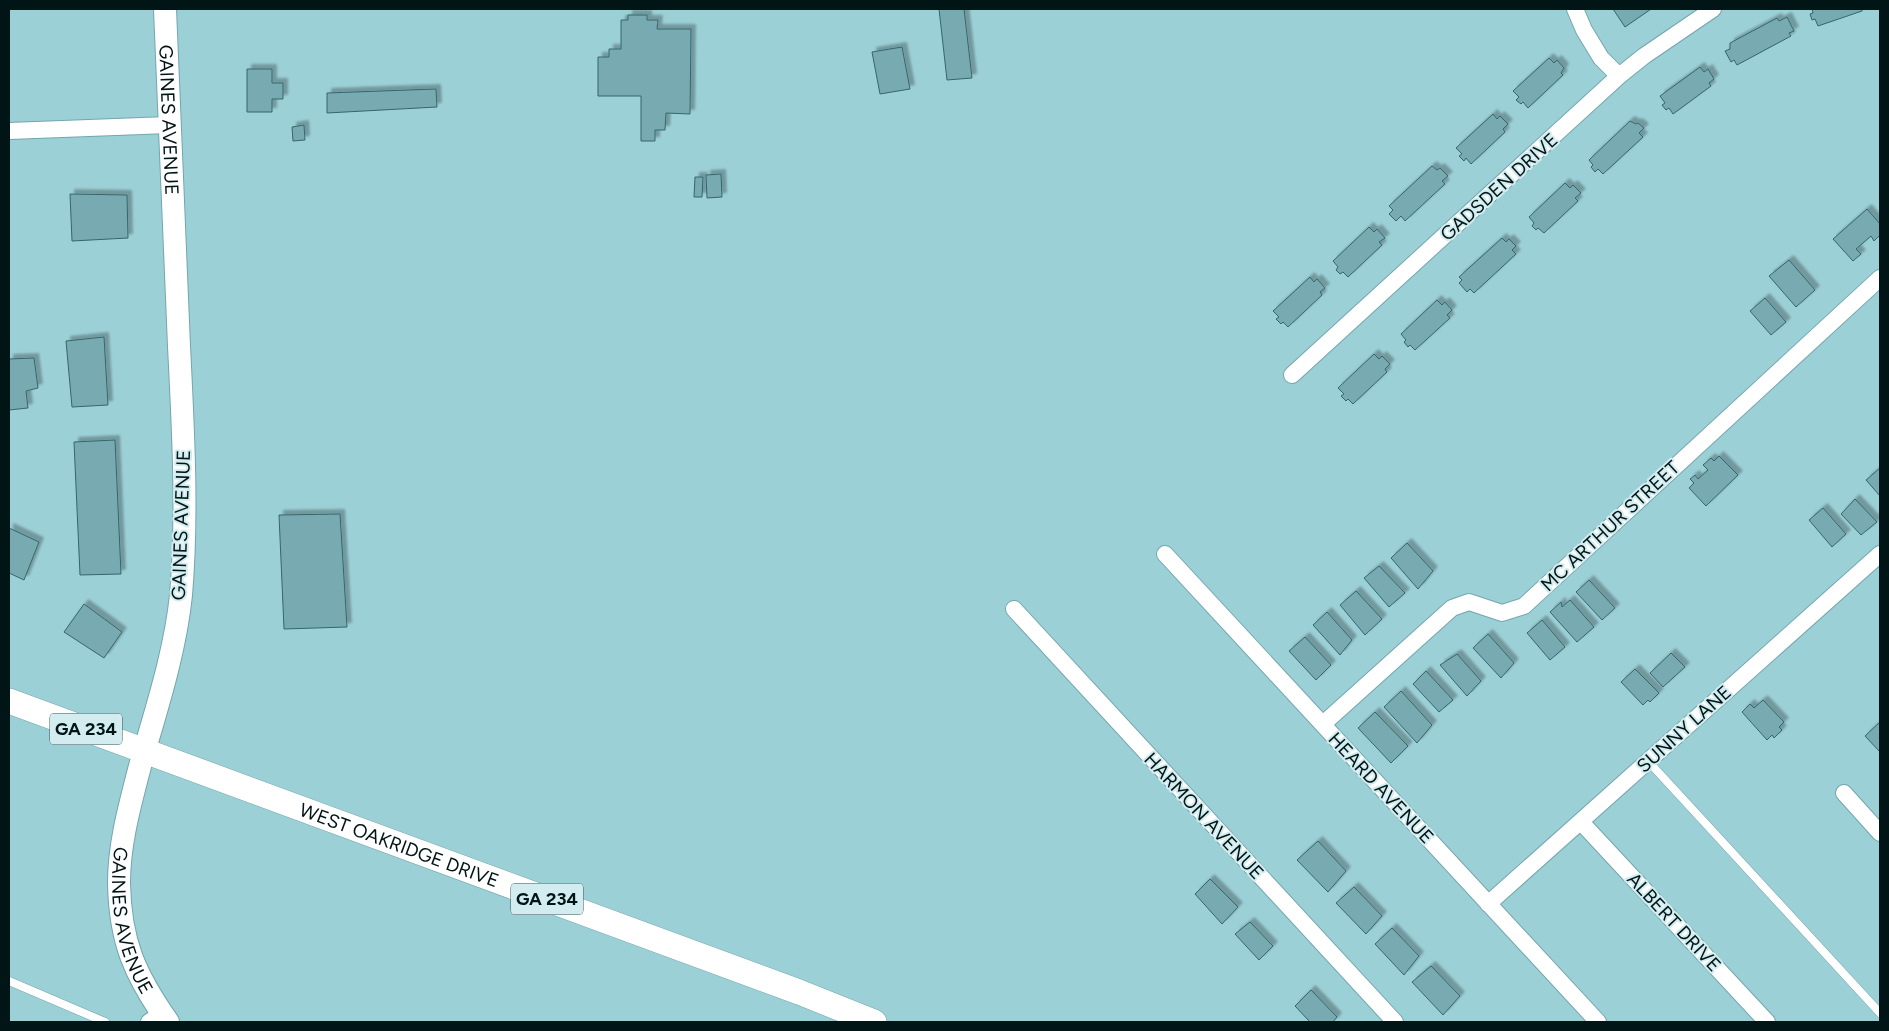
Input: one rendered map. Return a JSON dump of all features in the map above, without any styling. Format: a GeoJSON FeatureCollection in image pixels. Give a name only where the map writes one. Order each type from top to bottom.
{"type":"FeatureCollection","features":[{"type":"Feature","properties":{"kind":"main road","name":"WEST OAKRIDGE DRIVE"},"geometry":{"type":"LineString","coordinates":[[9,701],[220,780],[420,851],[874,1022]]}},
{"type":"Feature","properties":{"kind":"street","name":"GAINES AVENUE"},"geometry":{"type":"LineString","coordinates":[[160,1019],[128,949],[121,919],[120,858],[126,821],[171,656],[181,596],[183,436],[165,9]]}},
{"type":"Feature","properties":{"kind":"street"},"geometry":{"type":"LineString","coordinates":[[1576,9],[1584,30],[1601,58],[1619,76]]}},
{"type":"Feature","properties":{"kind":"street","name":"GADSDEN DRIVE"},"geometry":{"type":"LineString","coordinates":[[1292,375],[1619,76],[1665,41],[1713,9]]}},
{"type":"Feature","properties":{"kind":"street"},"geometry":{"type":"LineString","coordinates":[[9,131],[169,125]]}},
{"type":"Feature","properties":{"kind":"street","name":"MC ARTHUR STREET"},"geometry":{"type":"LineString","coordinates":[[1323,724],[1452,608],[1469,602],[1502,613],[1524,606],[1795,354],[1880,278]]}},
{"type":"Feature","properties":{"kind":"street","name":"HEARD AVENUE"},"geometry":{"type":"LineString","coordinates":[[1165,554],[1598,1022]]}},
{"type":"Feature","properties":{"kind":"street","name":"SUNNY LANE"},"geometry":{"type":"LineString","coordinates":[[1488,904],[1880,554]]}},
{"type":"Feature","properties":{"kind":"street","name":"HARMON AVENUE"},"geometry":{"type":"LineString","coordinates":[[1014,609],[1395,1022]]}},
{"type":"Feature","properties":{"kind":"street"},"geometry":{"type":"LineString","coordinates":[[1844,792],[1880,832]]}},
{"type":"Feature","properties":{"kind":"street","name":"ALBERT DRIVE"},"geometry":{"type":"LineString","coordinates":[[1581,822],[1767,1022]]}},
{"type":"Feature","properties":{"kind":"lane"},"geometry":{"type":"LineString","coordinates":[[1648,761],[1880,1013]]}},
{"type":"Feature","properties":{"kind":"lane"},"geometry":{"type":"LineString","coordinates":[[9,981],[105,1022]]}},
{"type":"Feature","properties":{"kind":"building"},"geometry":{"type":"Polygon","coordinates":[[[939,9],[964,9],[972,78],[947,80],[939,9]]]}},
{"type":"Feature","properties":{"kind":"building"},"geometry":{"type":"Polygon","coordinates":[[[1613,9],[1651,9],[1625,27],[1613,9]]]}},
{"type":"Feature","properties":{"kind":"building"},"geometry":{"type":"Polygon","coordinates":[[[1812,9],[1862,9],[1862,11],[1818,26],[1815,19],[1812,20],[1810,14],[1813,13],[1812,9]]]}},
{"type":"Feature","properties":{"kind":"building"},"geometry":{"type":"Polygon","coordinates":[[[628,15],[647,15],[647,20],[658,20],[657,29],[691,29],[690,114],[666,113],[665,130],[655,130],[655,141],[641,141],[641,96],[598,96],[598,57],[609,57],[609,49],[621,49],[621,20],[628,20],[628,15]]]}},
{"type":"Feature","properties":{"kind":"building"},"geometry":{"type":"Polygon","coordinates":[[[1787,17],[1794,31],[1789,33],[1791,36],[1737,65],[1734,60],[1731,62],[1725,51],[1730,49],[1730,43],[1777,18],[1779,21],[1787,17]]]}},
{"type":"Feature","properties":{"kind":"building"},"geometry":{"type":"Polygon","coordinates":[[[902,47],[910,89],[880,94],[872,52],[902,47]]]}},
{"type":"Feature","properties":{"kind":"building"},"geometry":{"type":"Polygon","coordinates":[[[1549,58],[1554,63],[1557,60],[1564,68],[1561,73],[1563,75],[1528,108],[1523,102],[1521,104],[1516,100],[1519,97],[1513,91],[1549,58]]]}},
{"type":"Feature","properties":{"kind":"building"},"geometry":{"type":"Polygon","coordinates":[[[1700,67],[1704,72],[1708,69],[1714,79],[1709,83],[1711,86],[1673,114],[1669,108],[1666,110],[1662,105],[1665,103],[1660,96],[1700,67]]]}},
{"type":"Feature","properties":{"kind":"building"},"geometry":{"type":"Polygon","coordinates":[[[247,69],[272,69],[272,83],[283,83],[283,99],[272,99],[272,112],[247,112],[247,69]]]}},
{"type":"Feature","properties":{"kind":"building"},"geometry":{"type":"Polygon","coordinates":[[[436,89],[437,107],[327,113],[327,93],[436,89]]]}},
{"type":"Feature","properties":{"kind":"building"},"geometry":{"type":"Polygon","coordinates":[[[1493,114],[1497,119],[1500,116],[1508,124],[1503,129],[1505,132],[1471,164],[1466,158],[1464,161],[1459,156],[1462,154],[1456,148],[1493,114]]]}},
{"type":"Feature","properties":{"kind":"building"},"geometry":{"type":"Polygon","coordinates":[[[1630,121],[1638,123],[1644,128],[1639,133],[1643,137],[1603,174],[1598,169],[1595,172],[1589,160],[1630,121]]]}},
{"type":"Feature","properties":{"kind":"building"},"geometry":{"type":"Polygon","coordinates":[[[304,125],[305,140],[293,141],[292,127],[304,125]]]}},
{"type":"Feature","properties":{"kind":"building"},"geometry":{"type":"Polygon","coordinates":[[[1432,166],[1437,170],[1440,168],[1448,176],[1442,181],[1445,184],[1405,221],[1401,216],[1396,221],[1389,214],[1393,210],[1389,206],[1432,166]]]}},
{"type":"Feature","properties":{"kind":"building"},"geometry":{"type":"Polygon","coordinates":[[[721,174],[722,197],[707,198],[706,175],[721,174]]]}},
{"type":"Feature","properties":{"kind":"building"},"geometry":{"type":"Polygon","coordinates":[[[695,177],[703,177],[702,197],[694,197],[695,177]]]}},
{"type":"Feature","properties":{"kind":"building"},"geometry":{"type":"Polygon","coordinates":[[[1565,183],[1570,188],[1573,185],[1581,193],[1575,198],[1578,201],[1544,233],[1538,228],[1536,230],[1532,226],[1534,223],[1529,217],[1565,183]]]}},
{"type":"Feature","properties":{"kind":"building"},"geometry":{"type":"Polygon","coordinates":[[[70,194],[127,195],[128,238],[72,241],[70,194]]]}},
{"type":"Feature","properties":{"kind":"building"},"geometry":{"type":"Polygon","coordinates":[[[1867,209],[1880,224],[1880,235],[1874,241],[1871,236],[1856,249],[1861,254],[1853,261],[1833,239],[1867,209]]]}},
{"type":"Feature","properties":{"kind":"building"},"geometry":{"type":"Polygon","coordinates":[[[1369,227],[1374,232],[1377,229],[1385,238],[1379,242],[1382,245],[1348,277],[1343,272],[1340,274],[1336,270],[1338,267],[1333,261],[1369,227]]]}},
{"type":"Feature","properties":{"kind":"building"},"geometry":{"type":"Polygon","coordinates":[[[1502,238],[1506,242],[1509,239],[1516,246],[1512,250],[1516,254],[1474,293],[1470,289],[1467,292],[1459,283],[1462,280],[1459,277],[1502,238]]]}},
{"type":"Feature","properties":{"kind":"building"},"geometry":{"type":"Polygon","coordinates":[[[1789,260],[1815,290],[1796,307],[1769,276],[1789,260]]]}},
{"type":"Feature","properties":{"kind":"building"},"geometry":{"type":"Polygon","coordinates":[[[1310,277],[1314,282],[1317,279],[1325,288],[1320,292],[1322,295],[1288,327],[1283,322],[1281,324],[1276,319],[1279,317],[1273,311],[1310,277]]]}},
{"type":"Feature","properties":{"kind":"building"},"geometry":{"type":"Polygon","coordinates":[[[1765,298],[1786,322],[1771,335],[1750,311],[1765,298]]]}},
{"type":"Feature","properties":{"kind":"building"},"geometry":{"type":"Polygon","coordinates":[[[1437,300],[1442,305],[1445,302],[1452,310],[1447,315],[1450,318],[1415,350],[1410,345],[1408,347],[1404,342],[1406,340],[1401,334],[1437,300]]]}},
{"type":"Feature","properties":{"kind":"building"},"geometry":{"type":"Polygon","coordinates":[[[104,337],[108,405],[72,407],[66,341],[104,337]]]}},
{"type":"Feature","properties":{"kind":"building"},"geometry":{"type":"Polygon","coordinates":[[[1374,354],[1379,359],[1382,356],[1390,364],[1385,369],[1387,372],[1353,404],[1348,399],[1346,401],[1341,396],[1344,394],[1338,388],[1374,354]]]}},
{"type":"Feature","properties":{"kind":"building"},"geometry":{"type":"Polygon","coordinates":[[[34,358],[38,388],[26,391],[28,408],[9,410],[9,359],[34,358]]]}},
{"type":"Feature","properties":{"kind":"building"},"geometry":{"type":"Polygon","coordinates":[[[115,440],[121,574],[80,575],[74,442],[115,440]]]}},
{"type":"Feature","properties":{"kind":"building"},"geometry":{"type":"Polygon","coordinates":[[[1719,456],[1738,475],[1706,506],[1689,488],[1694,483],[1690,479],[1695,475],[1698,479],[1708,470],[1703,465],[1711,458],[1714,461],[1719,456]]]}},
{"type":"Feature","properties":{"kind":"building"},"geometry":{"type":"Polygon","coordinates":[[[1880,468],[1880,496],[1866,480],[1880,468]]]}},
{"type":"Feature","properties":{"kind":"building"},"geometry":{"type":"Polygon","coordinates":[[[1855,499],[1877,522],[1861,535],[1841,514],[1855,499]]]}},
{"type":"Feature","properties":{"kind":"building"},"geometry":{"type":"Polygon","coordinates":[[[1823,508],[1846,534],[1832,547],[1809,520],[1823,508]]]}},
{"type":"Feature","properties":{"kind":"building"},"geometry":{"type":"Polygon","coordinates":[[[340,514],[347,627],[284,629],[279,515],[340,514]]]}},
{"type":"Feature","properties":{"kind":"building"},"geometry":{"type":"Polygon","coordinates":[[[9,528],[39,542],[24,580],[9,573],[9,528]]]}},
{"type":"Feature","properties":{"kind":"building"},"geometry":{"type":"Polygon","coordinates":[[[1407,543],[1433,571],[1418,589],[1391,558],[1407,543]]]}},
{"type":"Feature","properties":{"kind":"building"},"geometry":{"type":"Polygon","coordinates":[[[1379,566],[1405,593],[1389,607],[1364,578],[1379,566]]]}},
{"type":"Feature","properties":{"kind":"building"},"geometry":{"type":"Polygon","coordinates":[[[1589,580],[1615,608],[1602,620],[1576,592],[1589,580]]]}},
{"type":"Feature","properties":{"kind":"building"},"geometry":{"type":"Polygon","coordinates":[[[1356,591],[1382,619],[1365,635],[1340,605],[1356,591]]]}},
{"type":"Feature","properties":{"kind":"building"},"geometry":{"type":"Polygon","coordinates":[[[1570,600],[1594,627],[1577,642],[1550,612],[1561,602],[1562,607],[1570,600]]]}},
{"type":"Feature","properties":{"kind":"building"},"geometry":{"type":"Polygon","coordinates":[[[84,604],[122,632],[104,658],[64,632],[84,604]]]}},
{"type":"Feature","properties":{"kind":"building"},"geometry":{"type":"Polygon","coordinates":[[[1327,612],[1352,640],[1340,655],[1313,625],[1327,612]]]}},
{"type":"Feature","properties":{"kind":"building"},"geometry":{"type":"Polygon","coordinates":[[[1542,620],[1565,647],[1550,660],[1527,633],[1542,620]]]}},
{"type":"Feature","properties":{"kind":"building"},"geometry":{"type":"Polygon","coordinates":[[[1488,634],[1514,663],[1501,678],[1473,648],[1488,634]]]}},
{"type":"Feature","properties":{"kind":"building"},"geometry":{"type":"Polygon","coordinates":[[[1305,637],[1331,665],[1316,680],[1289,651],[1305,637]]]}},
{"type":"Feature","properties":{"kind":"building"},"geometry":{"type":"Polygon","coordinates":[[[1671,653],[1685,667],[1663,687],[1650,673],[1671,653]]]}},
{"type":"Feature","properties":{"kind":"building"},"geometry":{"type":"Polygon","coordinates":[[[1457,654],[1481,681],[1467,696],[1440,665],[1457,654]]]}},
{"type":"Feature","properties":{"kind":"building"},"geometry":{"type":"Polygon","coordinates":[[[1635,669],[1659,693],[1650,702],[1648,700],[1643,705],[1621,682],[1635,669]]]}},
{"type":"Feature","properties":{"kind":"building"},"geometry":{"type":"Polygon","coordinates":[[[1426,671],[1453,700],[1439,712],[1413,684],[1426,671]]]}},
{"type":"Feature","properties":{"kind":"building"},"geometry":{"type":"Polygon","coordinates":[[[1401,691],[1432,725],[1417,743],[1384,707],[1401,691]]]}},
{"type":"Feature","properties":{"kind":"building"},"geometry":{"type":"Polygon","coordinates":[[[1763,700],[1784,722],[1779,727],[1782,730],[1774,738],[1772,735],[1767,740],[1742,712],[1750,704],[1754,708],[1763,700]]]}},
{"type":"Feature","properties":{"kind":"building"},"geometry":{"type":"Polygon","coordinates":[[[1375,712],[1408,746],[1391,763],[1358,728],[1375,712]]]}},
{"type":"Feature","properties":{"kind":"building"},"geometry":{"type":"Polygon","coordinates":[[[1880,722],[1880,752],[1865,736],[1880,722]]]}},
{"type":"Feature","properties":{"kind":"building"},"geometry":{"type":"Polygon","coordinates":[[[1318,841],[1346,871],[1328,892],[1297,860],[1318,841]]]}},
{"type":"Feature","properties":{"kind":"building"},"geometry":{"type":"Polygon","coordinates":[[[1210,879],[1238,907],[1222,924],[1195,894],[1210,879]]]}},
{"type":"Feature","properties":{"kind":"building"},"geometry":{"type":"Polygon","coordinates":[[[1354,887],[1382,916],[1366,934],[1336,903],[1354,887]]]}},
{"type":"Feature","properties":{"kind":"building"},"geometry":{"type":"Polygon","coordinates":[[[1250,922],[1273,946],[1259,960],[1235,934],[1250,922]]]}},
{"type":"Feature","properties":{"kind":"building"},"geometry":{"type":"Polygon","coordinates":[[[1392,928],[1419,956],[1404,975],[1375,944],[1392,928]]]}},
{"type":"Feature","properties":{"kind":"building"},"geometry":{"type":"Polygon","coordinates":[[[1431,966],[1460,996],[1443,1015],[1412,982],[1431,966]]]}},
{"type":"Feature","properties":{"kind":"building"},"geometry":{"type":"Polygon","coordinates":[[[1311,990],[1337,1017],[1333,1022],[1310,1022],[1295,1006],[1311,990]]]}}]}
